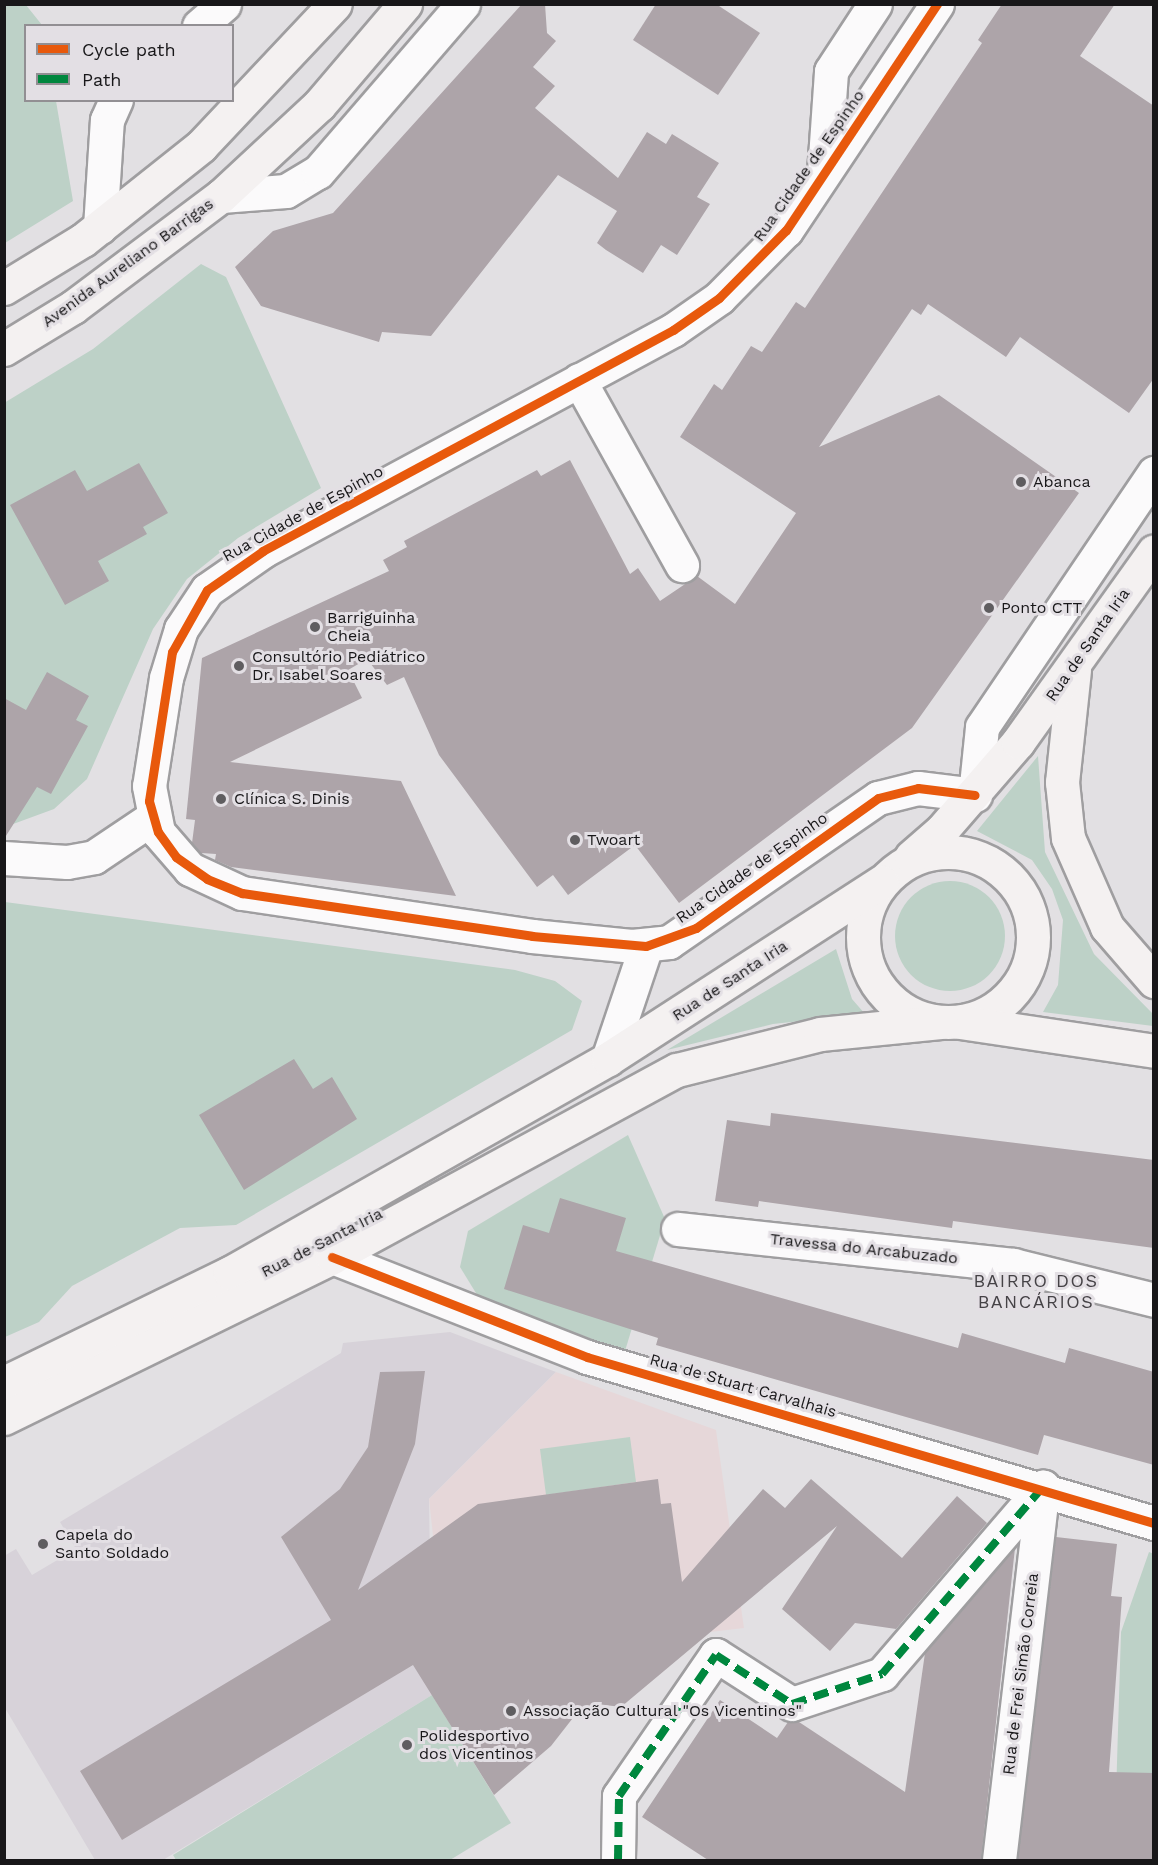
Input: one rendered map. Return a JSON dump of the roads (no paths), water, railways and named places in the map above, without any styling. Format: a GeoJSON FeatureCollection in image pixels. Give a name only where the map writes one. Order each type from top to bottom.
{"type":"FeatureCollection","features":[{"type":"Feature","properties":{"kind":"main road"},"geometry":{"type":"LineString","coordinates":[[4,288],[100,227],[226,123],[335,4]]}},
{"type":"Feature","properties":{"kind":"main road","name":"Avenida Aureliano Barrigas"},"geometry":{"type":"LineString","coordinates":[[4,349],[105,284],[221,196],[319,105],[405,4]]}},
{"type":"Feature","properties":{"kind":"main road","name":"Rua de Santa Iria"},"geometry":{"type":"LineString","coordinates":[[4,1383],[220,1278],[608,1059],[890,875],[975,795],[1075,666],[1154,551]]}},
{"type":"Feature","properties":{"kind":"main road"},"geometry":{"type":"LineString","coordinates":[[1075,666],[1063,756],[1068,838],[1107,927],[1154,981]]}},
{"type":"Feature","properties":{"kind":"main road"},"geometry":{"type":"LineString","coordinates":[[950,1022],[1000,1004],[1027,970],[1033,949],[1028,905],[1002,870],[961,852],[939,852],[890,875],[865,918],[866,959],[893,1001],[950,1022],[1154,1051]]}},
{"type":"Feature","properties":{"kind":"main road","name":"Rua de Santa Iria"},"geometry":{"type":"LineString","coordinates":[[16,1412],[332,1257],[624,1096],[689,1065],[798,1038],[950,1022]]}},
{"type":"Feature","properties":{"kind":"street"},"geometry":{"type":"LineString","coordinates":[[201,24],[224,4]]}},
{"type":"Feature","properties":{"kind":"street","name":"Avenida Aureliano Barrigas"},"geometry":{"type":"LineString","coordinates":[[221,196],[286,191],[318,172],[463,4]]}},
{"type":"Feature","properties":{"kind":"street","name":"Rua Cidade de Espinho"},"geometry":{"type":"LineString","coordinates":[[824,173],[831,71],[875,4]]}},
{"type":"Feature","properties":{"kind":"street","name":"Rua Cidade de Espinho"},"geometry":{"type":"LineString","coordinates":[[937,4],[771,248],[726,292],[673,330],[224,575],[192,609],[172,652],[160,708],[149,786],[152,818],[176,857],[207,879],[243,893],[532,936],[646,946],[696,928],[878,798],[918,788],[975,795]]}},
{"type":"Feature","properties":{"kind":"street"},"geometry":{"type":"LineString","coordinates":[[100,227],[107,120],[115,102]]}},
{"type":"Feature","properties":{"kind":"street"},"geometry":{"type":"LineString","coordinates":[[579,380],[682,565]]}},
{"type":"Feature","properties":{"kind":"street"},"geometry":{"type":"LineString","coordinates":[[975,795],[982,727],[1154,473]]}},
{"type":"Feature","properties":{"kind":"street"},"geometry":{"type":"LineString","coordinates":[[4,858],[67,862],[94,857],[152,818]]}},
{"type":"Feature","properties":{"kind":"street"},"geometry":{"type":"LineString","coordinates":[[608,1059],[646,946]]}},
{"type":"Feature","properties":{"kind":"street","name":"Travessa do Arcabuzado"},"geometry":{"type":"LineString","coordinates":[[678,1229],[1013,1265],[1154,1300]]}},
{"type":"Feature","properties":{"kind":"street","name":"Rua de Stuart Carvalhais"},"geometry":{"type":"LineString","coordinates":[[332,1257],[587,1357],[1043,1486],[1154,1523]]}},
{"type":"Feature","properties":{"kind":"street"},"geometry":{"type":"LineString","coordinates":[[4,1437],[16,1412]]}},
{"type":"Feature","properties":{"kind":"street"},"geometry":{"type":"LineString","coordinates":[[618,1860],[619,1796],[716,1655],[792,1704],[882,1674],[1043,1486]]}},
{"type":"Feature","properties":{"kind":"street","name":"Rua de Frei Simão Correia"},"geometry":{"type":"LineString","coordinates":[[999,1860],[1043,1486]]}},
{"type":"Feature","properties":{"kind":"place","name":"Abanca"},"geometry":{"type":"Point","coordinates":[1021,482]}},
{"type":"Feature","properties":{"kind":"place","name":"Ponto CTT"},"geometry":{"type":"Point","coordinates":[989,608]}},
{"type":"Feature","properties":{"kind":"place","name":"Barriguinha Cheia"},"geometry":{"type":"Point","coordinates":[315,627]}},
{"type":"Feature","properties":{"kind":"place","name":"Consultório Pediátrico Dr. Isabel Soares"},"geometry":{"type":"Point","coordinates":[239,666]}},
{"type":"Feature","properties":{"kind":"place","name":"Clínica S. Dinis"},"geometry":{"type":"Point","coordinates":[221,799]}},
{"type":"Feature","properties":{"kind":"place","name":"Twoart"},"geometry":{"type":"Point","coordinates":[575,840]}},
{"type":"Feature","properties":{"kind":"place","name":"Capela do Santo Soldado"},"geometry":{"type":"Point","coordinates":[43,1544]}},
{"type":"Feature","properties":{"kind":"place","name":"Associação Cultural \"Os Vicentinos\""},"geometry":{"type":"Point","coordinates":[511,1711]}},
{"type":"Feature","properties":{"kind":"place","name":"Polidesportivo dos Vicentinos"},"geometry":{"type":"Point","coordinates":[407,1745]}},
{"type":"Feature","properties":{"kind":"district","name":"BAIRRO DOS BANCÁRIOS"},"geometry":{"type":"Point","coordinates":[1036,1292]}}]}
